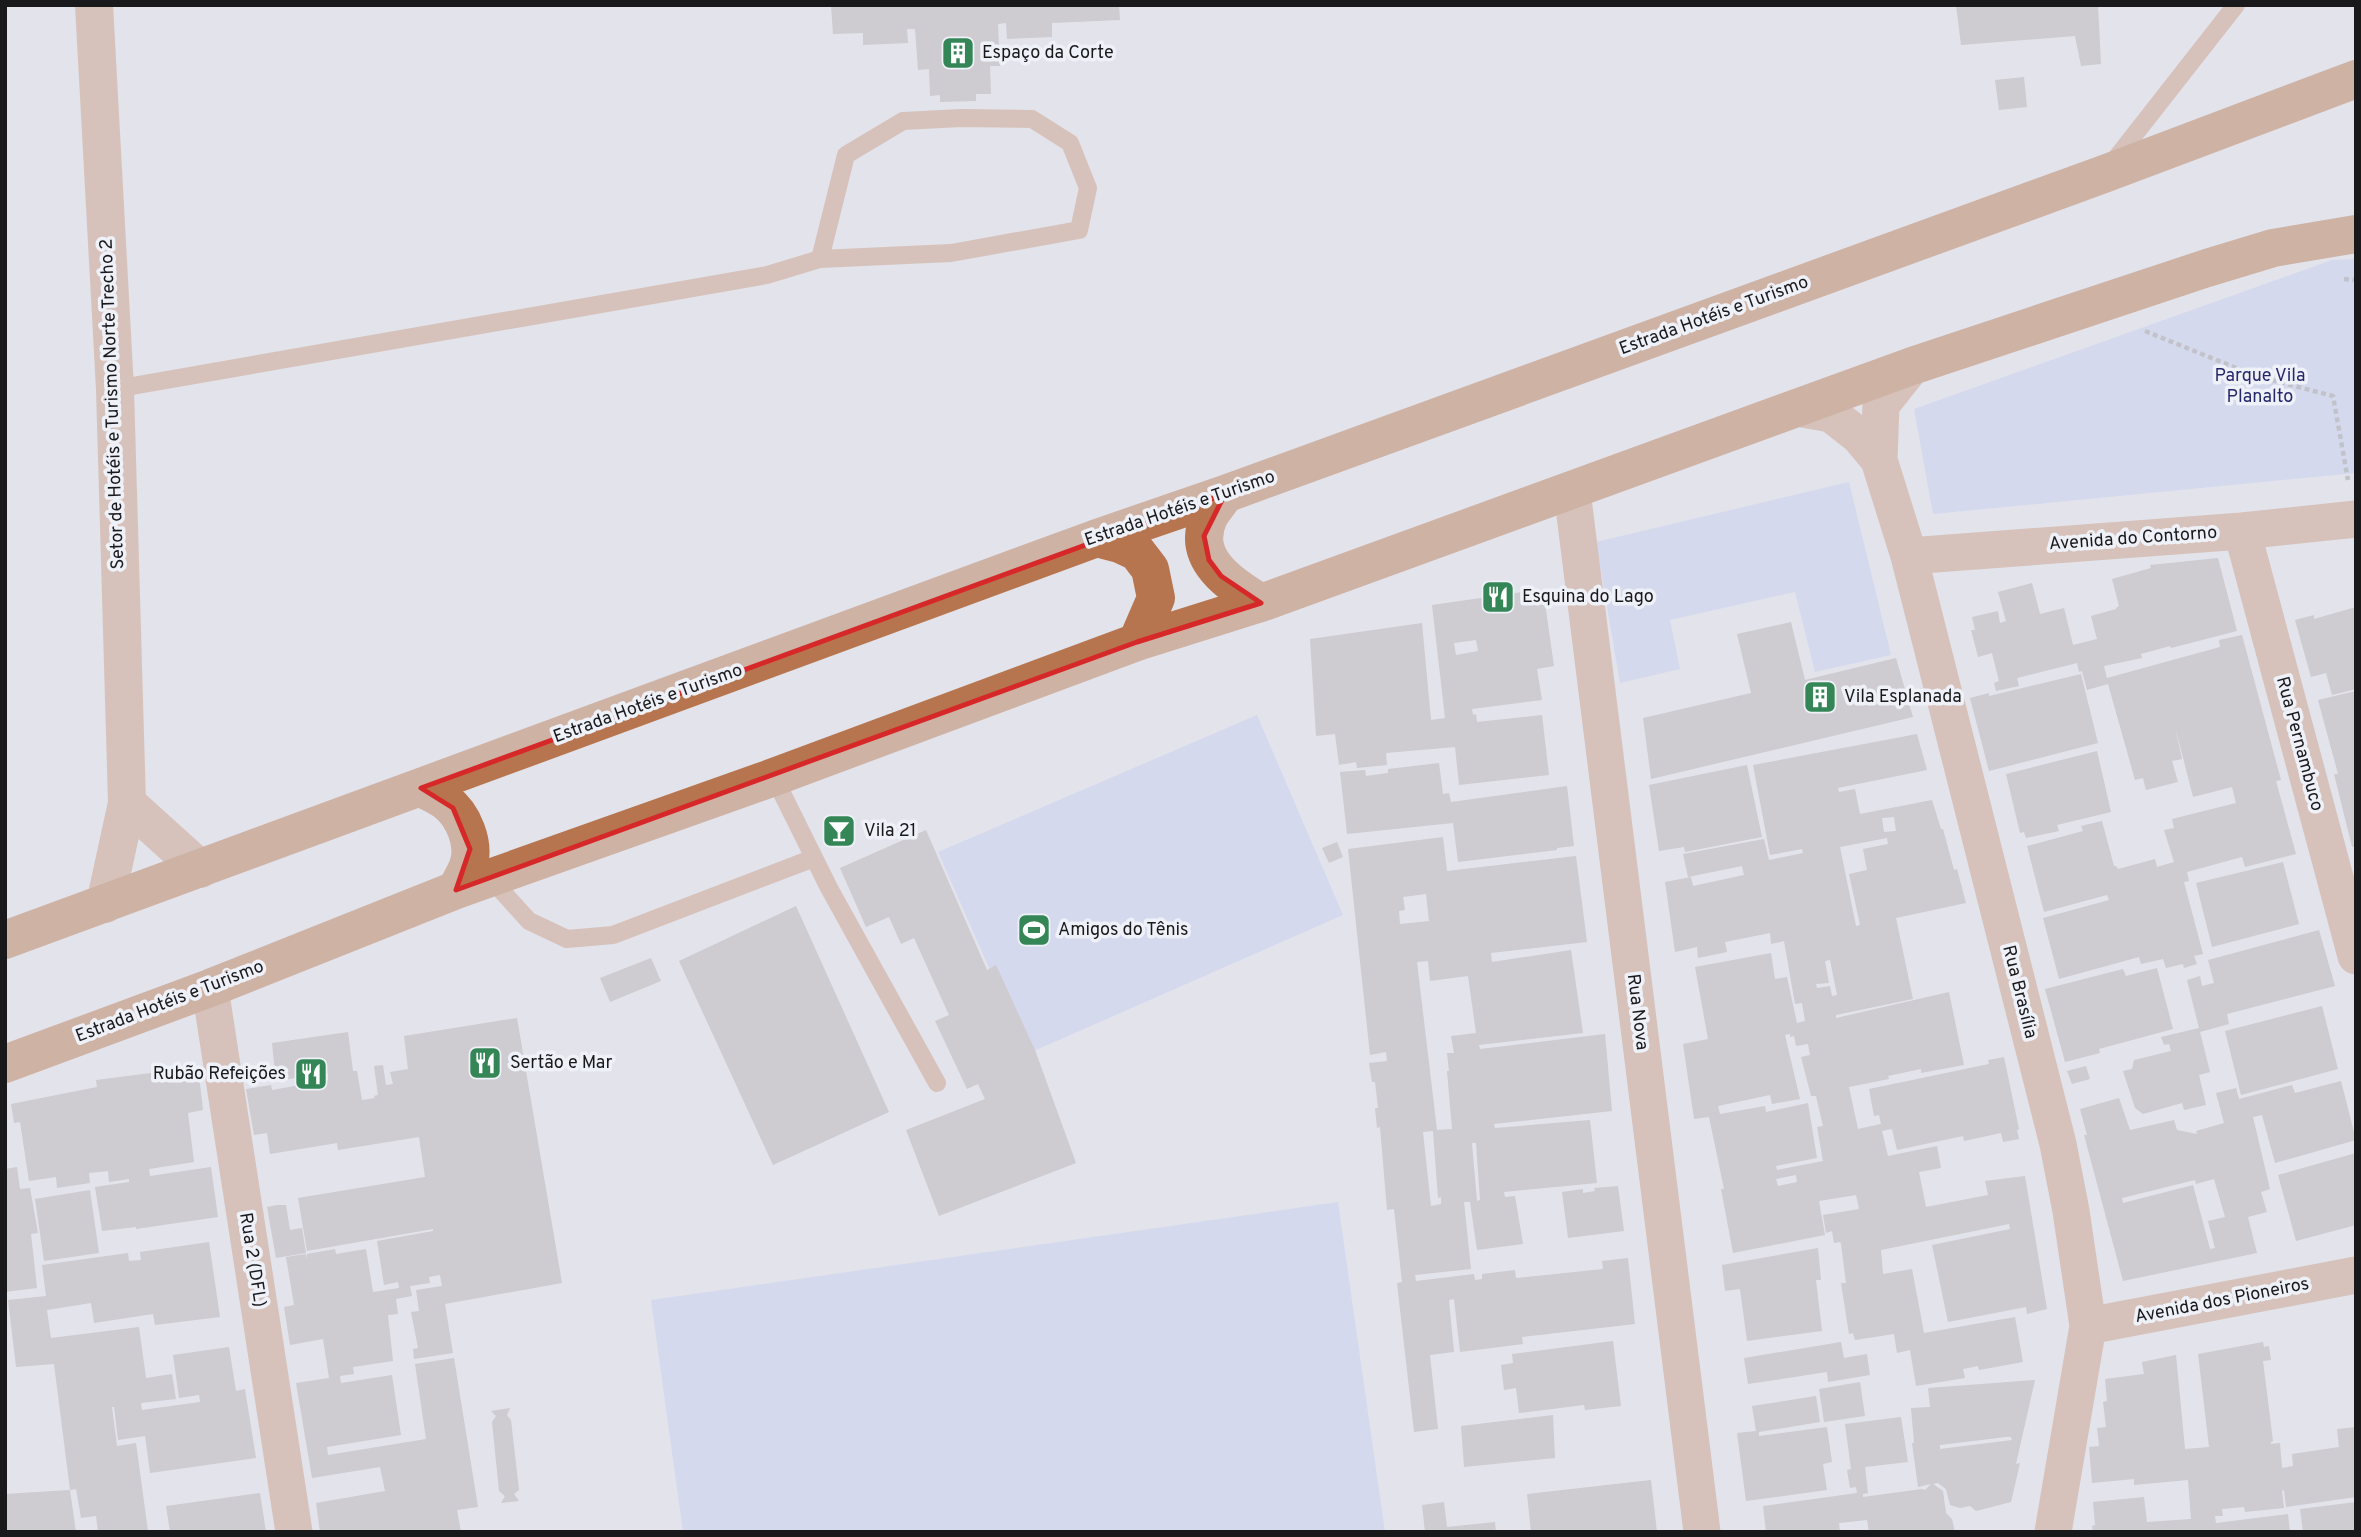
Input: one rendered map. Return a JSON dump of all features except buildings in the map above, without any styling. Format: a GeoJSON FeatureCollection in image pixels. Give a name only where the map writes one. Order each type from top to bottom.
{"type":"FeatureCollection","features":[{"type":"Feature","properties":{"kind":"main road","name":"Estrada Hotéis e Turismo"},"geometry":{"type":"LineString","coordinates":[[5,940],[1097,538],[1225,494],[2104,174],[2356,79]]}},
{"type":"Feature","properties":{"kind":"main road","name":"Estrada Hotéis e Turismo"},"geometry":{"type":"LineString","coordinates":[[5,1064],[210,988],[473,884],[774,777],[1137,642],[1261,603],[1912,366],[2273,248],[2356,234]]}},
{"type":"Feature","properties":{"kind":"main road"},"geometry":{"type":"LineString","coordinates":[[1225,494],[1209,517],[1204,536],[1209,560],[1221,576],[1261,603]]}},
{"type":"Feature","properties":{"kind":"main road"},"geometry":{"type":"LineString","coordinates":[[1097,538],[1137,552],[1150,569],[1156,598],[1137,642]]}},
{"type":"Feature","properties":{"kind":"main road"},"geometry":{"type":"LineString","coordinates":[[421,788],[453,808],[467,835],[473,884]]}},
{"type":"Feature","properties":{"kind":"street","name":"Setor de Hotéis e Turismo Norte Trecho 2"},"geometry":{"type":"LineString","coordinates":[[94,5],[115,389],[127,803],[105,904]]}},
{"type":"Feature","properties":{"kind":"street","name":"Rua Brasília"},"geometry":{"type":"LineString","coordinates":[[1912,366],[1881,405],[1879,460],[1909,556],[2058,1144],[2088,1326],[2053,1532]]}},
{"type":"Feature","properties":{"kind":"street","name":"Rua Brasília"},"geometry":{"type":"LineString","coordinates":[[1797,408],[1831,414],[1858,436],[1879,460]]}},
{"type":"Feature","properties":{"kind":"street","name":"Rua Nova"},"geometry":{"type":"LineString","coordinates":[[1572,491],[1702,1532]]}},
{"type":"Feature","properties":{"kind":"street","name":"Avenida do Contorno"},"geometry":{"type":"LineString","coordinates":[[1909,556],[2242,531],[2355,519]]}},
{"type":"Feature","properties":{"kind":"street","name":"Rua Pernambuco"},"geometry":{"type":"LineString","coordinates":[[2242,531],[2356,956]]}},
{"type":"Feature","properties":{"kind":"street"},"geometry":{"type":"LineString","coordinates":[[127,803],[200,869]]}},
{"type":"Feature","properties":{"kind":"street","name":"Rua 2 (DFL)"},"geometry":{"type":"LineString","coordinates":[[210,988],[294,1532]]}},
{"type":"Feature","properties":{"kind":"street","name":"Avenida dos Pioneiros"},"geometry":{"type":"LineString","coordinates":[[2088,1326],[2356,1275]]}},
{"type":"Feature","properties":{"kind":"lane"},"geometry":{"type":"LineString","coordinates":[[2104,174],[2236,5]]}},
{"type":"Feature","properties":{"kind":"lane"},"geometry":{"type":"LineString","coordinates":[[115,389],[767,275],[820,260],[951,253],[1079,230],[1088,188],[1070,143],[1032,120],[961,118],[903,121],[846,155],[820,260]]}},
{"type":"Feature","properties":{"kind":"lane"},"geometry":{"type":"LineString","coordinates":[[774,777],[814,858],[937,1083]]}},
{"type":"Feature","properties":{"kind":"lane"},"geometry":{"type":"LineString","coordinates":[[473,884],[529,921],[568,939],[613,935],[814,858]]}},
{"type":"Feature","properties":{"kind":"path"},"geometry":{"type":"LineString","coordinates":[[2116,299],[2147,333],[2256,376],[2333,396],[2355,519]]}},
{"type":"Feature","properties":{"kind":"highlighted area"},"geometry":{"type":"Polygon","coordinates":[[[1225,494],[1204,536],[1209,560],[1221,576],[1261,603],[1137,642],[456,890],[470,849],[453,808],[421,788],[1225,494]]]}},
{"type":"Feature","properties":{"kind":"green space","name":"Parque Vila Planalto"},"geometry":{"type":"Polygon","coordinates":[[[2356,259],[2356,473],[1933,514],[1914,409],[2332,260],[2356,259]]]}},
{"type":"Feature","properties":{"kind":"green space"},"geometry":{"type":"Polygon","coordinates":[[[1849,482],[1891,655],[1815,672],[1795,592],[1670,620],[1680,669],[1620,683],[1596,542],[1849,482]]]}},
{"type":"Feature","properties":{"kind":"green space"},"geometry":{"type":"Polygon","coordinates":[[[1257,715],[1343,915],[1027,1054],[938,852],[1257,715]]]}},
{"type":"Feature","properties":{"kind":"green space"},"geometry":{"type":"Polygon","coordinates":[[[1338,1202],[1385,1532],[683,1532],[651,1300],[1338,1202]]]}},
{"type":"Feature","properties":{"kind":"place","name":"Espaço da Corte"},"geometry":{"type":"Point","coordinates":[958,53]}},
{"type":"Feature","properties":{"kind":"place","name":"Esquina do Lago"},"geometry":{"type":"Point","coordinates":[1498,597]}},
{"type":"Feature","properties":{"kind":"place","name":"Vila Esplanada"},"geometry":{"type":"Point","coordinates":[1820,697]}},
{"type":"Feature","properties":{"kind":"place","name":"Vila 21"},"geometry":{"type":"Point","coordinates":[839,831]}},
{"type":"Feature","properties":{"kind":"place","name":"Amigos do Tênis"},"geometry":{"type":"Point","coordinates":[1034,930]}},
{"type":"Feature","properties":{"kind":"place","name":"Sertão e Mar"},"geometry":{"type":"Point","coordinates":[485,1063]}},
{"type":"Feature","properties":{"kind":"place","name":"Rubão Refeições"},"geometry":{"type":"Point","coordinates":[311,1074]}}]}
